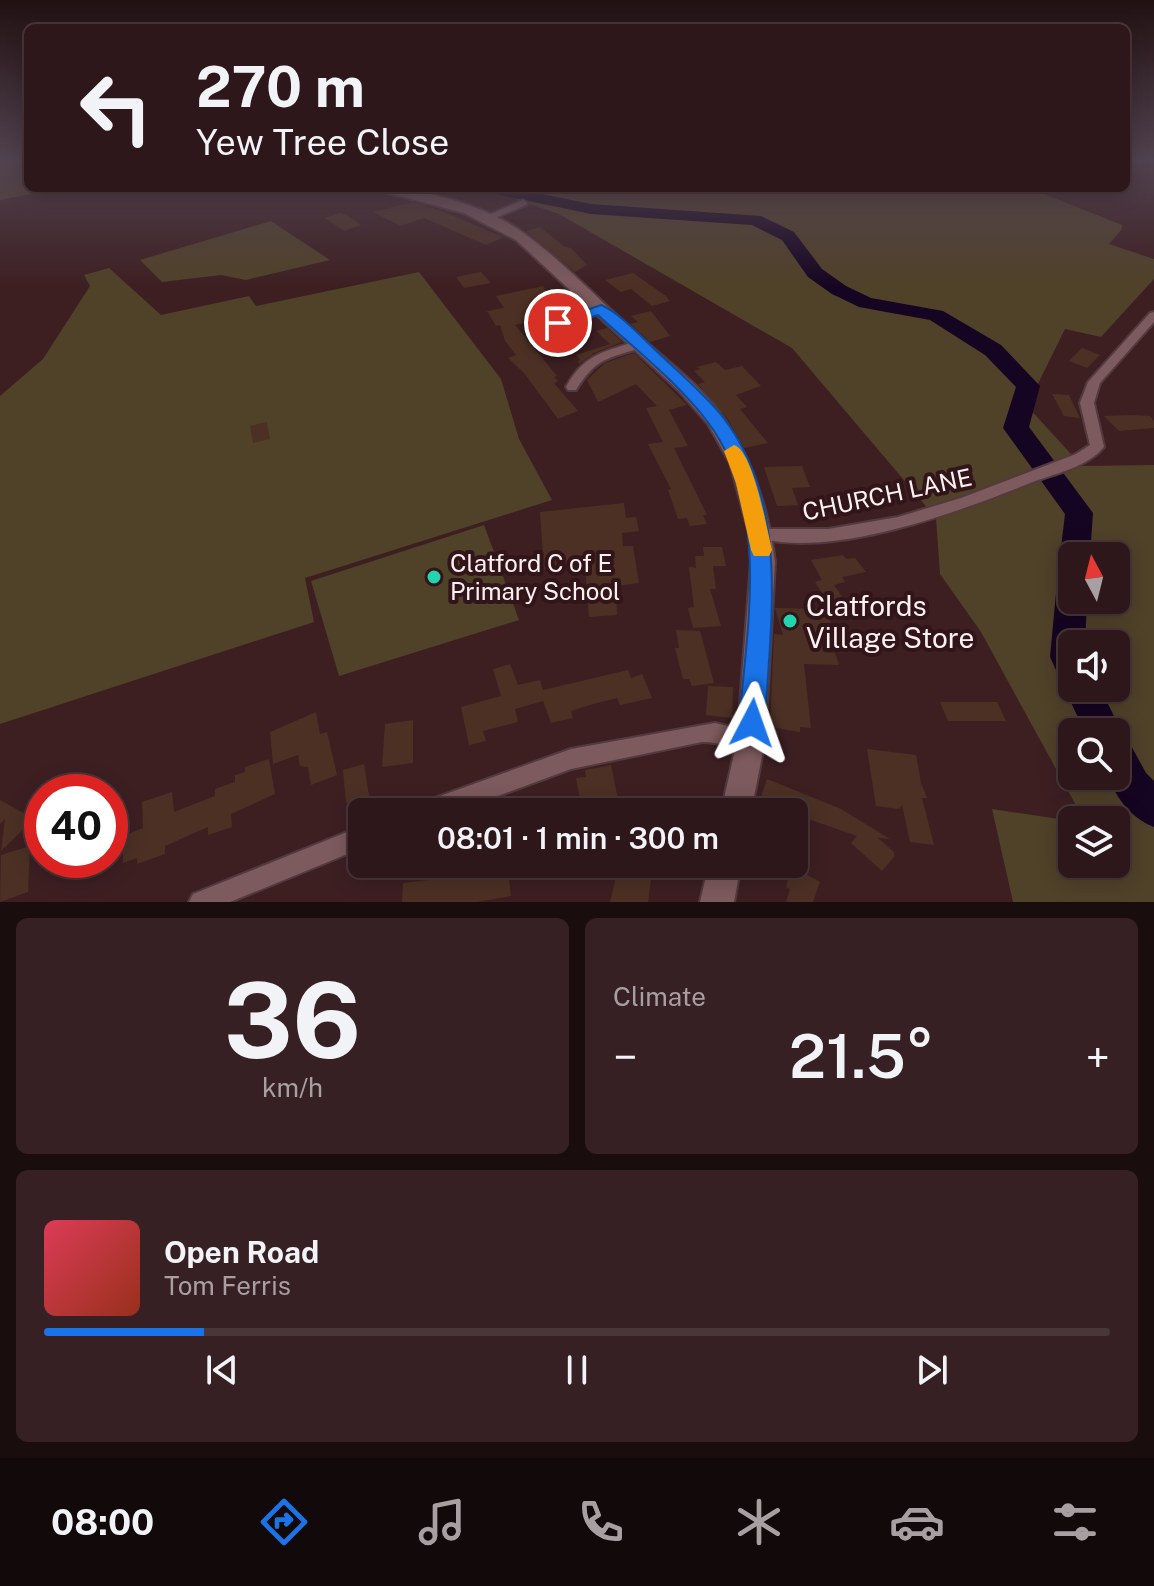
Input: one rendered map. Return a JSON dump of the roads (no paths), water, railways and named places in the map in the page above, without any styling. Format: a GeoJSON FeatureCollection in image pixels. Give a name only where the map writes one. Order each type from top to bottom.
{"type":"FeatureCollection","features":[{"type":"Feature","properties":{"kind":"street"},"geometry":{"type":"LineString","coordinates":[[450,203],[487,218],[521,237],[685,387],[716,421],[740,463],[760,533],[763,562],[751,741],[739,798]]}},
{"type":"Feature","properties":{"kind":"street"},"geometry":{"type":"LineString","coordinates":[[487,218],[523,203]]}},
{"type":"Feature","properties":{"kind":"street"},"geometry":{"type":"LineString","coordinates":[[548,349],[536,329],[601,310]]}},
{"type":"Feature","properties":{"kind":"street","name":"CHURCH LANE"},"geometry":{"type":"LineString","coordinates":[[760,533],[811,538],[858,530],[977,501],[1082,459],[1097,447],[1087,403],[1094,382],[1154,315]]}},
{"type":"Feature","properties":{"kind":"street"},"geometry":{"type":"LineString","coordinates":[[572,387],[580,369],[587,362],[638,345]]}},
{"type":"Feature","properties":{"kind":"street"},"geometry":{"type":"LineString","coordinates":[[464,798],[571,759],[702,733],[715,732],[751,741]]}},
{"type":"Feature","properties":{"kind":"street"},"geometry":{"type":"LineString","coordinates":[[201,902],[348,843]]}},
{"type":"Feature","properties":{"kind":"street"},"geometry":{"type":"LineString","coordinates":[[717,902],[722,878]]}},
{"type":"Feature","properties":{"kind":"waterway"},"geometry":{"type":"LineString","coordinates":[[563,203],[591,209],[755,220],[788,236],[815,273],[839,290],[866,303],[936,315],[993,350],[1028,386],[1016,428],[1079,513],[1076,542]]}},
{"type":"Feature","properties":{"kind":"waterway"},"geometry":{"type":"LineString","coordinates":[[1069,630],[1070,614]]}},
{"type":"Feature","properties":{"kind":"waterway"},"geometry":{"type":"LineString","coordinates":[[1089,702],[1097,718]]}},
{"type":"Feature","properties":{"kind":"waterway"},"geometry":{"type":"LineString","coordinates":[[1130,783],[1154,807]]}},
{"type":"Feature","properties":{"kind":"place","name":"Clatford C of E Primary School"},"geometry":{"type":"Point","coordinates":[434,577]}},
{"type":"Feature","properties":{"kind":"place","name":"Clatfords Village Store"},"geometry":{"type":"Point","coordinates":[790,621]}}]}
